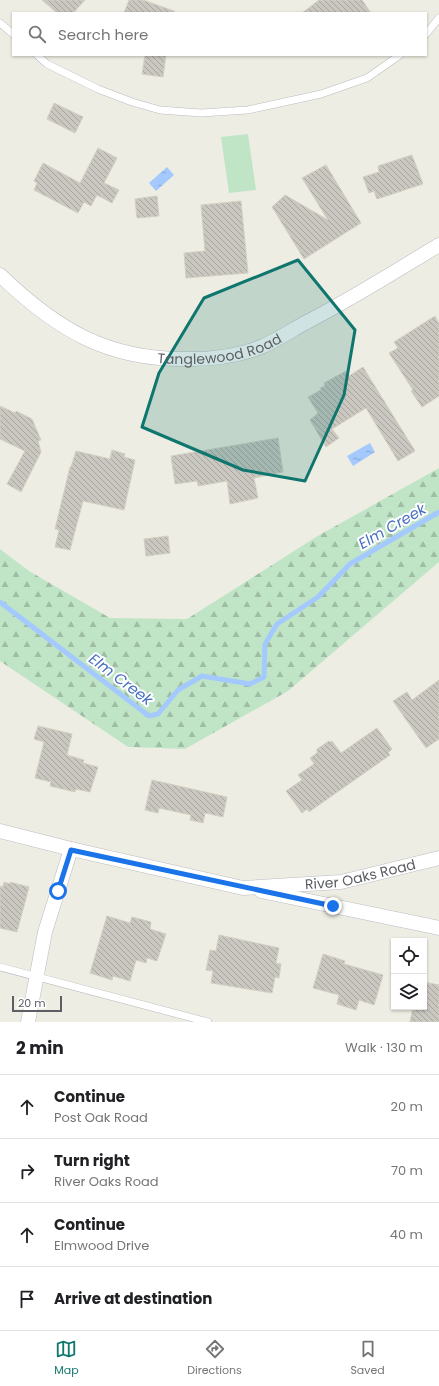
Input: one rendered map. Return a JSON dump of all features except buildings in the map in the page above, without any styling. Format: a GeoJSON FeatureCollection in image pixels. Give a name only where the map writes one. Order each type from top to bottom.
{"type":"FeatureCollection","features":[{"type":"Feature","properties":{"kind":"street","name":"Tanglewood Road"},"geometry":{"type":"LineString","coordinates":[[0,275],[24,298],[56,323],[82,337],[117,352],[164,360],[216,358],[260,347],[321,315],[439,245]]}},
{"type":"Feature","properties":{"kind":"street","name":"River Oaks Road"},"geometry":{"type":"LineString","coordinates":[[0,831],[71,850],[243,888],[341,882],[439,858]]}},
{"type":"Feature","properties":{"kind":"street"},"geometry":{"type":"LineString","coordinates":[[28,1022],[45,932],[71,850]]}},
{"type":"Feature","properties":{"kind":"street"},"geometry":{"type":"LineString","coordinates":[[243,888],[439,928]]}},
{"type":"Feature","properties":{"kind":"lane"},"geometry":{"type":"LineString","coordinates":[[427,33],[439,18]]}},
{"type":"Feature","properties":{"kind":"lane"},"geometry":{"type":"LineString","coordinates":[[0,23],[12,33]]}},
{"type":"Feature","properties":{"kind":"lane"},"geometry":{"type":"LineString","coordinates":[[38,56],[54,67],[98,89],[132,102],[160,110],[201,113],[248,110],[321,94],[367,78],[399,56]]}},
{"type":"Feature","properties":{"kind":"lane"},"geometry":{"type":"LineString","coordinates":[[0,967],[208,1022]]}},
{"type":"Feature","properties":{"kind":"highlighted area"},"geometry":{"type":"Polygon","coordinates":[[[298,260],[355,330],[344,395],[305,481],[243,470],[142,427],[159,373],[204,298],[298,260]]]}},
{"type":"Feature","properties":{"kind":"green space"},"geometry":{"type":"Polygon","coordinates":[[[248,134],[256,190],[229,193],[221,137],[248,134]]]}},
{"type":"Feature","properties":{"kind":"green space"},"geometry":{"type":"Polygon","coordinates":[[[439,468],[439,562],[288,691],[185,749],[128,747],[0,661],[0,549],[29,571],[110,618],[187,619],[316,537],[439,468]]]}},
{"type":"Feature","properties":{"kind":"water"},"geometry":{"type":"Polygon","coordinates":[[[167,167],[174,175],[156,191],[149,183],[167,167]]]}},
{"type":"Feature","properties":{"kind":"water"},"geometry":{"type":"Polygon","coordinates":[[[370,443],[375,452],[353,466],[347,456],[370,443]]]}},
{"type":"Feature","properties":{"kind":"waterway","name":"Elm Creek"},"geometry":{"type":"LineString","coordinates":[[0,602],[149,716],[158,714],[178,690],[202,676],[250,684],[264,677],[265,644],[277,624],[318,597],[350,564],[439,512]]}},
{"type":"Feature","properties":{"kind":"route"},"geometry":{"type":"LineString","coordinates":[[58,891],[71,850],[243,888],[333,906]]}}]}
